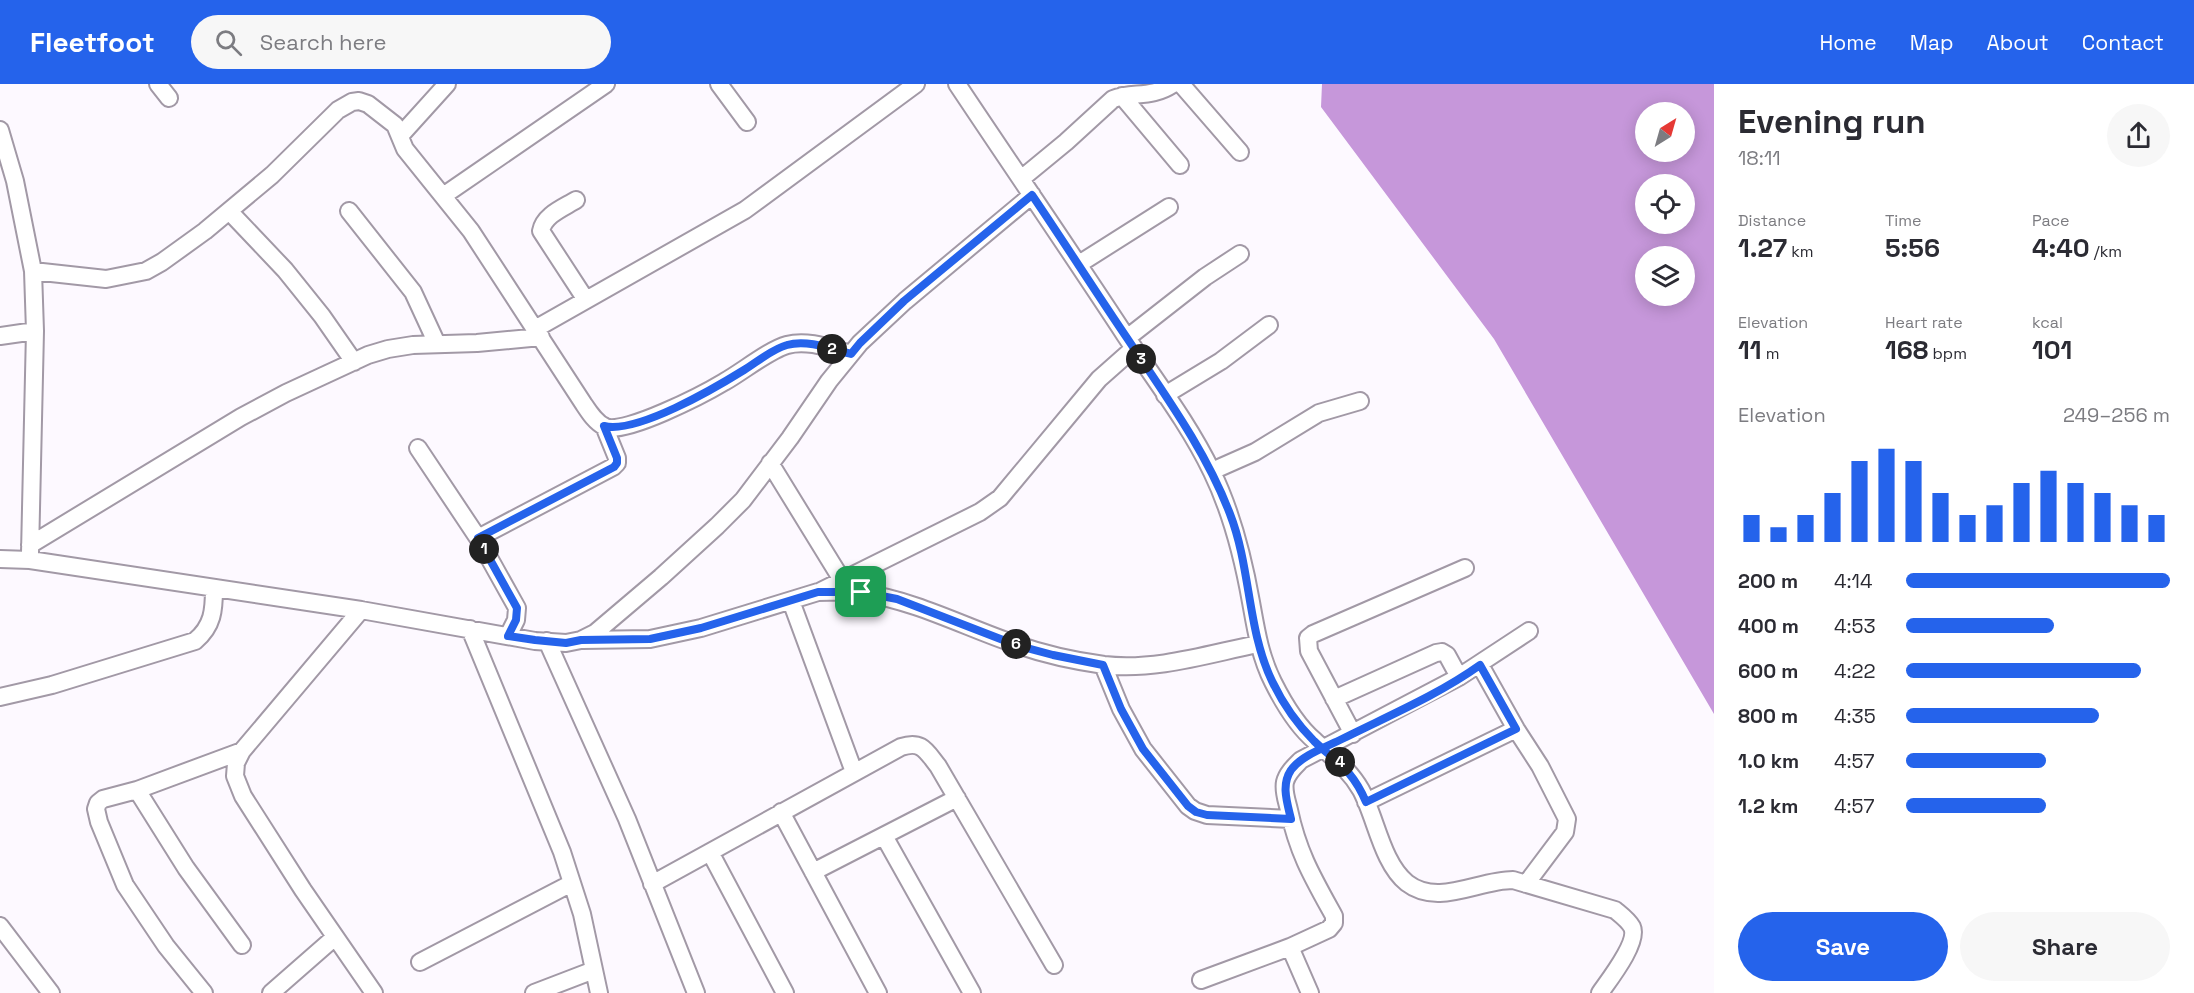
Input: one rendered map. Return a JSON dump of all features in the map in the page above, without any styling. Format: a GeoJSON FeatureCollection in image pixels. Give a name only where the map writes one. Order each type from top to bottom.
{"type":"FeatureCollection","features":[{"type":"Feature","properties":{"kind":"street"},"geometry":{"type":"LineString","coordinates":[[158,84],[169,98]]}},
{"type":"Feature","properties":{"kind":"street"},"geometry":{"type":"LineString","coordinates":[[400,136],[447,84]]}},
{"type":"Feature","properties":{"kind":"street"},"geometry":{"type":"LineString","coordinates":[[443,196],[606,84]]}},
{"type":"Feature","properties":{"kind":"street"},"geometry":{"type":"LineString","coordinates":[[0,559],[30,552],[241,417],[354,362],[388,349],[413,345],[538,333],[586,300],[745,210],[916,84]]}},
{"type":"Feature","properties":{"kind":"street"},"geometry":{"type":"LineString","coordinates":[[957,84],[1079,264],[1212,471],[1231,516],[1239,544],[1258,644],[1273,683],[1293,715],[1313,740],[1349,772],[1366,802],[1393,864],[1404,880],[1415,889],[1430,893],[1451,892],[1499,880],[1513,880],[1615,910],[1632,927],[1634,936],[1623,958],[1600,993]]}},
{"type":"Feature","properties":{"kind":"street"},"geometry":{"type":"LineString","coordinates":[[1021,179],[1066,142],[1105,104],[1122,96],[1157,92],[1173,84]]}},
{"type":"Feature","properties":{"kind":"street"},"geometry":{"type":"LineString","coordinates":[[1181,84],[1240,152]]}},
{"type":"Feature","properties":{"kind":"street"},"geometry":{"type":"LineString","coordinates":[[724,86],[747,122]]}},
{"type":"Feature","properties":{"kind":"street"},"geometry":{"type":"LineString","coordinates":[[1122,96],[1180,165]]}},
{"type":"Feature","properties":{"kind":"street"},"geometry":{"type":"LineString","coordinates":[[33,270],[106,279],[146,271],[177,252],[272,175],[338,110],[352,102],[359,101],[368,104],[395,125],[405,149],[471,231],[589,411],[604,426],[617,458],[614,467],[478,538]]}},
{"type":"Feature","properties":{"kind":"street"},"geometry":{"type":"LineString","coordinates":[[0,130],[8,183],[33,270],[35,331],[30,552]]}},
{"type":"Feature","properties":{"kind":"street"},"geometry":{"type":"LineString","coordinates":[[581,640],[595,633],[717,526],[743,500],[860,343],[904,301],[1032,195]]}},
{"type":"Feature","properties":{"kind":"street"},"geometry":{"type":"LineString","coordinates":[[576,200],[549,217],[542,224],[541,231],[586,300]]}},
{"type":"Feature","properties":{"kind":"street"},"geometry":{"type":"LineString","coordinates":[[1079,264],[1169,207]]}},
{"type":"Feature","properties":{"kind":"street"},"geometry":{"type":"LineString","coordinates":[[229,211],[285,270],[322,316],[354,362]]}},
{"type":"Feature","properties":{"kind":"street"},"geometry":{"type":"LineString","coordinates":[[349,212],[413,292],[436,344]]}},
{"type":"Feature","properties":{"kind":"street"},"geometry":{"type":"LineString","coordinates":[[30,552],[214,588],[547,641],[566,643],[581,640],[650,639],[701,628],[818,592],[980,512],[1000,498],[1130,343],[1205,277],[1240,254]]}},
{"type":"Feature","properties":{"kind":"street"},"geometry":{"type":"LineString","coordinates":[[1165,395],[1221,361],[1269,325]]}},
{"type":"Feature","properties":{"kind":"street"},"geometry":{"type":"LineString","coordinates":[[0,336],[35,331]]}},
{"type":"Feature","properties":{"kind":"street"},"geometry":{"type":"LineString","coordinates":[[604,426],[613,428],[627,426],[665,412],[723,384],[787,345],[800,343],[851,354]]}},
{"type":"Feature","properties":{"kind":"street"},"geometry":{"type":"LineString","coordinates":[[1212,471],[1255,452],[1319,413],[1360,401]]}},
{"type":"Feature","properties":{"kind":"street"},"geometry":{"type":"LineString","coordinates":[[418,448],[478,538],[517,608],[516,620],[508,636]]}},
{"type":"Feature","properties":{"kind":"street"},"geometry":{"type":"LineString","coordinates":[[770,463],[842,580]]}},
{"type":"Feature","properties":{"kind":"street"},"geometry":{"type":"LineString","coordinates":[[1353,734],[1309,651],[1308,638],[1465,568]]}},
{"type":"Feature","properties":{"kind":"street"},"geometry":{"type":"LineString","coordinates":[[0,697],[52,685],[195,641],[212,620],[214,588]]}},
{"type":"Feature","properties":{"kind":"street"},"geometry":{"type":"LineString","coordinates":[[818,592],[861,592],[897,599],[1016,645],[1103,665],[1135,667],[1158,664],[1258,644]]}},
{"type":"Feature","properties":{"kind":"street"},"geometry":{"type":"LineString","coordinates":[[791,601],[854,772]]}},
{"type":"Feature","properties":{"kind":"street"},"geometry":{"type":"LineString","coordinates":[[361,610],[242,751],[236,763],[235,776],[243,796],[303,890],[374,993]]}},
{"type":"Feature","properties":{"kind":"street"},"geometry":{"type":"LineString","coordinates":[[470,629],[562,852],[582,914],[599,993]]}},
{"type":"Feature","properties":{"kind":"street"},"geometry":{"type":"LineString","coordinates":[[1200,980],[1290,947],[1329,929],[1334,923],[1334,916],[1306,865],[1296,840],[1285,782],[1292,769],[1301,760],[1460,677],[1529,631]]}},
{"type":"Feature","properties":{"kind":"street"},"geometry":{"type":"LineString","coordinates":[[547,641],[627,819],[696,993]]}},
{"type":"Feature","properties":{"kind":"street"},"geometry":{"type":"LineString","coordinates":[[1334,699],[1436,652],[1447,655],[1460,677]]}},
{"type":"Feature","properties":{"kind":"street"},"geometry":{"type":"LineString","coordinates":[[1103,665],[1121,709],[1143,749],[1188,806],[1196,812],[1207,815],[1291,819]]}},
{"type":"Feature","properties":{"kind":"street"},"geometry":{"type":"LineString","coordinates":[[1480,665],[1540,766],[1567,819],[1565,832],[1526,884]]}},
{"type":"Feature","properties":{"kind":"street"},"geometry":{"type":"LineString","coordinates":[[1366,802],[1516,729]]}},
{"type":"Feature","properties":{"kind":"street"},"geometry":{"type":"LineString","coordinates":[[652,884],[901,747],[911,744],[919,745],[938,766],[1054,965]]}},
{"type":"Feature","properties":{"kind":"street"},"geometry":{"type":"LineString","coordinates":[[204,993],[166,946],[125,885],[99,822],[96,809],[98,803],[103,799],[137,790],[242,751]]}},
{"type":"Feature","properties":{"kind":"street"},"geometry":{"type":"LineString","coordinates":[[137,790],[186,868],[242,945]]}},
{"type":"Feature","properties":{"kind":"street"},"geometry":{"type":"LineString","coordinates":[[813,873],[957,798]]}},
{"type":"Feature","properties":{"kind":"street"},"geometry":{"type":"LineString","coordinates":[[782,812],[878,993]]}},
{"type":"Feature","properties":{"kind":"street"},"geometry":{"type":"LineString","coordinates":[[884,836],[972,993]]}},
{"type":"Feature","properties":{"kind":"street"},"geometry":{"type":"LineString","coordinates":[[710,852],[776,972],[785,993]]}},
{"type":"Feature","properties":{"kind":"street"},"geometry":{"type":"LineString","coordinates":[[420,962],[572,883]]}},
{"type":"Feature","properties":{"kind":"street"},"geometry":{"type":"LineString","coordinates":[[1,927],[46,991]]}},
{"type":"Feature","properties":{"kind":"street"},"geometry":{"type":"LineString","coordinates":[[272,993],[336,937]]}},
{"type":"Feature","properties":{"kind":"street"},"geometry":{"type":"LineString","coordinates":[[1290,947],[1310,993]]}},
{"type":"Feature","properties":{"kind":"street"},"geometry":{"type":"LineString","coordinates":[[534,993],[594,970]]}},
{"type":"Feature","properties":{"kind":"shaded area"},"geometry":{"type":"Polygon","coordinates":[[[1322,84],[1714,84],[1714,714],[1494,339],[1321,107],[1322,84]]]}},
{"type":"Feature","properties":{"kind":"route"},"geometry":{"type":"LineString","coordinates":[[861,592],[818,592],[701,628],[650,639],[581,640],[566,643],[535,640],[508,636],[516,620],[517,608],[478,538],[614,467],[617,458],[604,426],[613,428],[627,426],[665,412],[723,384],[787,345],[800,343],[851,354],[904,301],[1032,195],[1182,421],[1212,471],[1231,516],[1239,544],[1258,644],[1273,683],[1293,715],[1313,740],[1324,748],[1339,761],[1349,772],[1362,791],[1366,802],[1516,729],[1480,665],[1415,702],[1324,748],[1301,760],[1292,769],[1285,782],[1291,819],[1207,815],[1196,812],[1188,806],[1143,749],[1121,709],[1103,665],[1016,645],[897,599],[861,592]]}}]}
